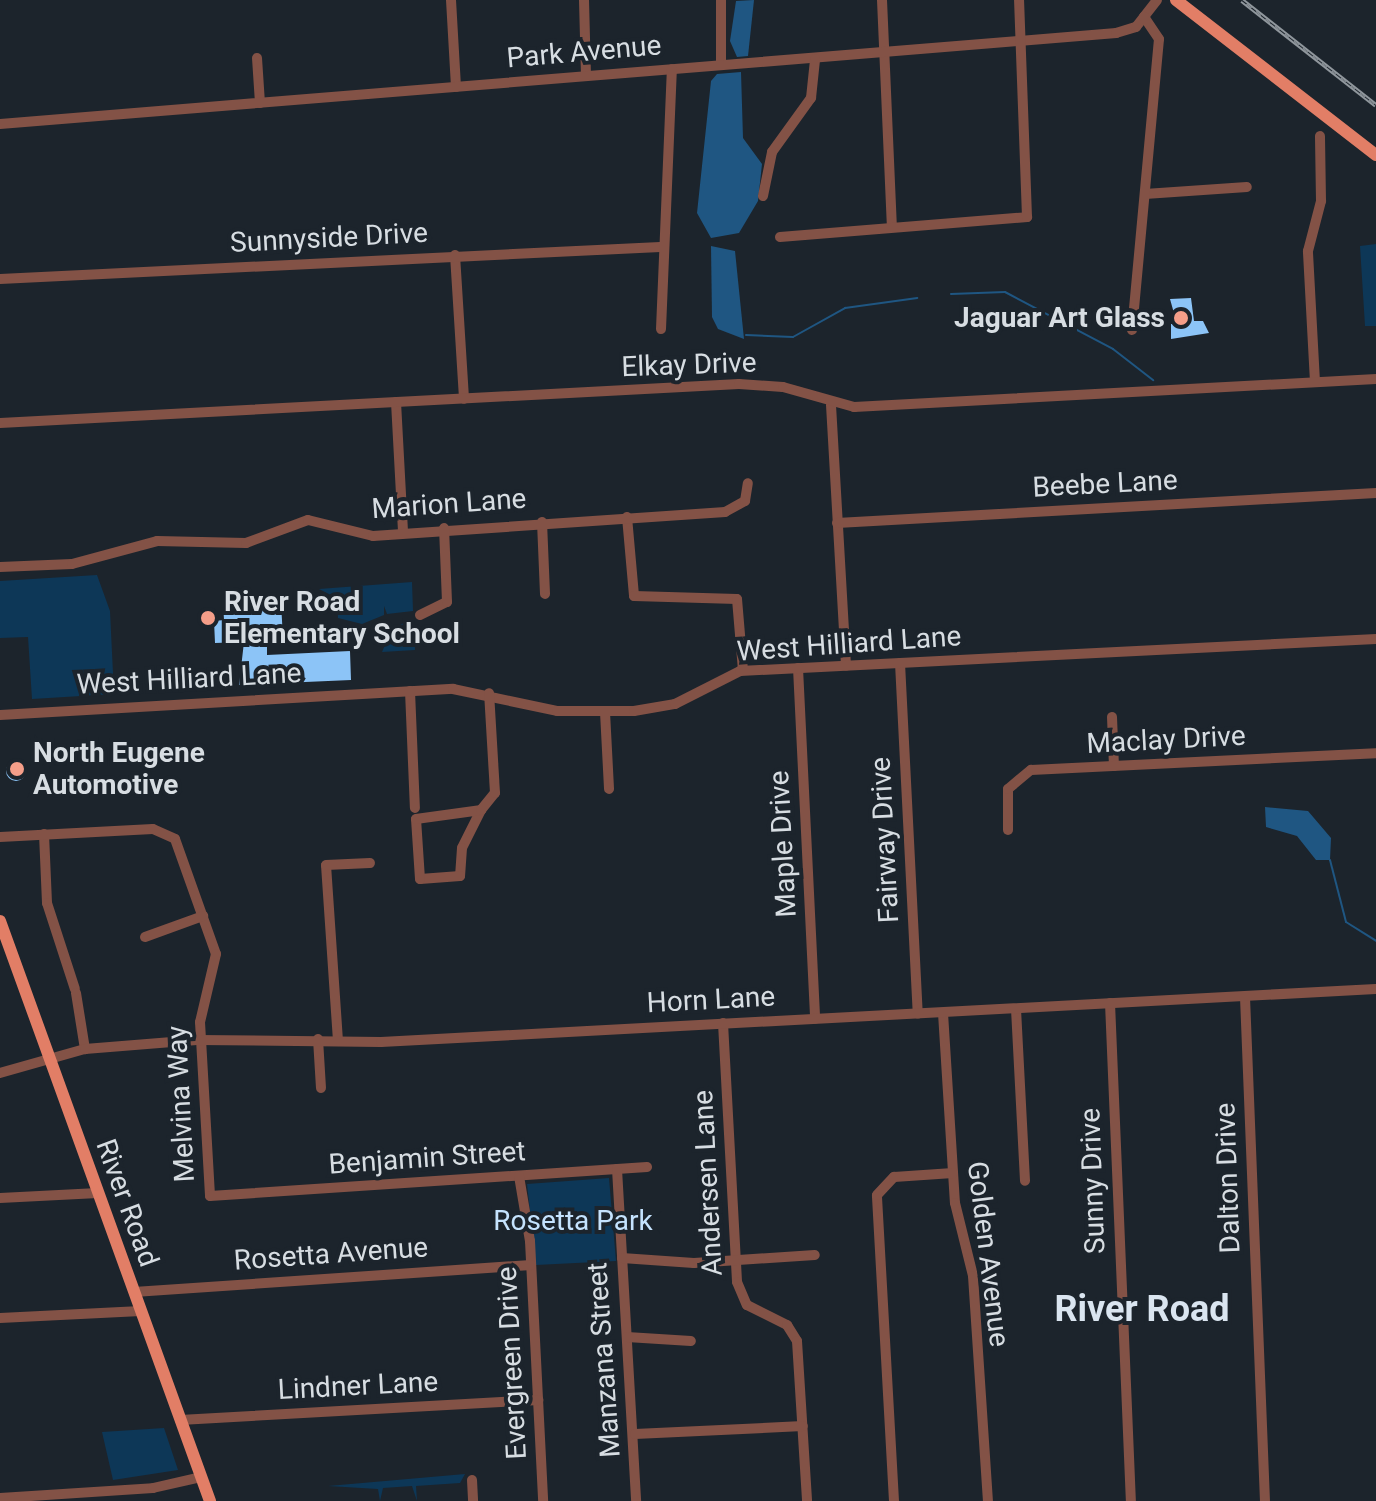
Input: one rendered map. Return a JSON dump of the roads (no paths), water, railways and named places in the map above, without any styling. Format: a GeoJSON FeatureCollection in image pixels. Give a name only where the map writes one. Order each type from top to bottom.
{"type":"FeatureCollection","features":[{"type":"Feature","properties":{"kind":"main road"},"geometry":{"type":"LineString","coordinates":[[1176,0],[1376,155]]}},
{"type":"Feature","properties":{"kind":"main road","name":"River Road"},"geometry":{"type":"LineString","coordinates":[[0,921],[210,1501]]}},
{"type":"Feature","properties":{"kind":"street"},"geometry":{"type":"LineString","coordinates":[[451,0],[456,87]]}},
{"type":"Feature","properties":{"kind":"street"},"geometry":{"type":"LineString","coordinates":[[584,0],[586,76]]}},
{"type":"Feature","properties":{"kind":"street"},"geometry":{"type":"LineString","coordinates":[[721,0],[721,65]]}},
{"type":"Feature","properties":{"kind":"street"},"geometry":{"type":"LineString","coordinates":[[882,0],[892,225]]}},
{"type":"Feature","properties":{"kind":"street"},"geometry":{"type":"LineString","coordinates":[[780,237],[1028,214],[1019,0]]}},
{"type":"Feature","properties":{"kind":"street","name":"Park Avenue"},"geometry":{"type":"LineString","coordinates":[[0,124],[1124,33],[1144,17],[1157,0]]}},
{"type":"Feature","properties":{"kind":"street"},"geometry":{"type":"LineString","coordinates":[[1132,330],[1159,39],[1144,17]]}},
{"type":"Feature","properties":{"kind":"street"},"geometry":{"type":"LineString","coordinates":[[257,58],[260,103]]}},
{"type":"Feature","properties":{"kind":"street"},"geometry":{"type":"LineString","coordinates":[[763,196],[772,152],[811,98],[815,59]]}},
{"type":"Feature","properties":{"kind":"street"},"geometry":{"type":"LineString","coordinates":[[661,329],[660,247],[672,69]]}},
{"type":"Feature","properties":{"kind":"street"},"geometry":{"type":"LineString","coordinates":[[1315,382],[1308,251],[1321,201],[1320,136]]}},
{"type":"Feature","properties":{"kind":"street"},"geometry":{"type":"LineString","coordinates":[[1145,194],[1247,187]]}},
{"type":"Feature","properties":{"kind":"street","name":"Sunnyside Drive"},"geometry":{"type":"LineString","coordinates":[[0,279],[660,247]]}},
{"type":"Feature","properties":{"kind":"street"},"geometry":{"type":"LineString","coordinates":[[455,255],[464,399]]}},
{"type":"Feature","properties":{"kind":"street","name":"Elkay Drive"},"geometry":{"type":"LineString","coordinates":[[0,423],[752,384],[831,405],[1376,379]]}},
{"type":"Feature","properties":{"kind":"street"},"geometry":{"type":"LineString","coordinates":[[396,402],[403,530]]}},
{"type":"Feature","properties":{"kind":"street"},"geometry":{"type":"LineString","coordinates":[[831,405],[846,666]]}},
{"type":"Feature","properties":{"kind":"street","name":"Marion Lane"},"geometry":{"type":"LineString","coordinates":[[0,567],[72,564],[157,541],[246,543],[308,520],[373,536],[403,530],[731,511],[745,501],[748,483]]}},
{"type":"Feature","properties":{"kind":"street","name":"Beebe Lane"},"geometry":{"type":"LineString","coordinates":[[837,523],[1376,493]]}},
{"type":"Feature","properties":{"kind":"street"},"geometry":{"type":"LineString","coordinates":[[627,517],[633,599],[742,598],[743,670]]}},
{"type":"Feature","properties":{"kind":"street"},"geometry":{"type":"LineString","coordinates":[[542,522],[545,594]]}},
{"type":"Feature","properties":{"kind":"street"},"geometry":{"type":"LineString","coordinates":[[420,615],[447,602],[444,528]]}},
{"type":"Feature","properties":{"kind":"street","name":"West Hilliard Lane"},"geometry":{"type":"LineString","coordinates":[[0,715],[410,691],[489,693],[545,709],[605,712],[666,707],[743,670],[1376,639]]}},
{"type":"Feature","properties":{"kind":"street","name":"Fairway Drive"},"geometry":{"type":"LineString","coordinates":[[900,663],[918,1014]]}},
{"type":"Feature","properties":{"kind":"street","name":"Maple Drive"},"geometry":{"type":"LineString","coordinates":[[798,668],[815,1019]]}},
{"type":"Feature","properties":{"kind":"street"},"geometry":{"type":"LineString","coordinates":[[410,691],[415,808]]}},
{"type":"Feature","properties":{"kind":"street"},"geometry":{"type":"LineString","coordinates":[[481,810],[416,819],[420,879],[460,876],[462,848],[481,810],[495,793],[489,693]]}},
{"type":"Feature","properties":{"kind":"street"},"geometry":{"type":"LineString","coordinates":[[605,712],[609,789]]}},
{"type":"Feature","properties":{"kind":"street"},"geometry":{"type":"LineString","coordinates":[[1112,717],[1114,766]]}},
{"type":"Feature","properties":{"kind":"street","name":"Maclay Drive"},"geometry":{"type":"LineString","coordinates":[[1008,830],[1007,792],[1019,775],[1114,766],[1376,753]]}},
{"type":"Feature","properties":{"kind":"street","name":"Melvina Way"},"geometry":{"type":"LineString","coordinates":[[44,834],[166,831],[203,916],[216,962],[200,1040],[210,1196]]}},
{"type":"Feature","properties":{"kind":"street"},"geometry":{"type":"LineString","coordinates":[[0,837],[44,834],[47,903],[76,991],[85,1049]]}},
{"type":"Feature","properties":{"kind":"street"},"geometry":{"type":"LineString","coordinates":[[338,1041],[326,865],[370,863]]}},
{"type":"Feature","properties":{"kind":"street"},"geometry":{"type":"LineString","coordinates":[[145,937],[203,916]]}},
{"type":"Feature","properties":{"kind":"street","name":"Horn Lane"},"geometry":{"type":"LineString","coordinates":[[0,1073],[85,1049],[200,1040],[338,1041],[1376,989]]}},
{"type":"Feature","properties":{"kind":"street","name":"Dalton Drive"},"geometry":{"type":"LineString","coordinates":[[1245,997],[1265,1501]]}},
{"type":"Feature","properties":{"kind":"street","name":"Sunny Drive"},"geometry":{"type":"LineString","coordinates":[[1110,1003],[1131,1501]]}},
{"type":"Feature","properties":{"kind":"street"},"geometry":{"type":"LineString","coordinates":[[1016,1009],[1025,1181]]}},
{"type":"Feature","properties":{"kind":"street","name":"Golden Avenue"},"geometry":{"type":"LineString","coordinates":[[943,1013],[953,1173],[973,1276],[988,1501]]}},
{"type":"Feature","properties":{"kind":"street","name":"Andersen Lane"},"geometry":{"type":"LineString","coordinates":[[723,1023],[736,1260],[743,1299],[794,1332],[807,1501]]}},
{"type":"Feature","properties":{"kind":"street"},"geometry":{"type":"LineString","coordinates":[[318,1039],[321,1088]]}},
{"type":"Feature","properties":{"kind":"street","name":"Benjamin Street"},"geometry":{"type":"LineString","coordinates":[[210,1196],[647,1167]]}},
{"type":"Feature","properties":{"kind":"street","name":"Manzana Street"},"geometry":{"type":"LineString","coordinates":[[617,1169],[635,1434],[636,1501]]}},
{"type":"Feature","properties":{"kind":"street"},"geometry":{"type":"LineString","coordinates":[[894,1501],[881,1185],[899,1176],[953,1173]]}},
{"type":"Feature","properties":{"kind":"street","name":"Evergreen Drive"},"geometry":{"type":"LineString","coordinates":[[519,1176],[531,1265],[543,1501]]}},
{"type":"Feature","properties":{"kind":"street"},"geometry":{"type":"LineString","coordinates":[[0,1198],[98,1193]]}},
{"type":"Feature","properties":{"kind":"street"},"geometry":{"type":"LineString","coordinates":[[622,1258],[736,1260],[815,1255]]}},
{"type":"Feature","properties":{"kind":"street","name":"Rosetta Avenue"},"geometry":{"type":"LineString","coordinates":[[134,1292],[531,1265]]}},
{"type":"Feature","properties":{"kind":"street"},"geometry":{"type":"LineString","coordinates":[[0,1318],[141,1311]]}},
{"type":"Feature","properties":{"kind":"street"},"geometry":{"type":"LineString","coordinates":[[627,1337],[691,1341]]}},
{"type":"Feature","properties":{"kind":"street","name":"Lindner Lane"},"geometry":{"type":"LineString","coordinates":[[180,1420],[538,1400]]}},
{"type":"Feature","properties":{"kind":"street"},"geometry":{"type":"LineString","coordinates":[[635,1434],[803,1426]]}},
{"type":"Feature","properties":{"kind":"street"},"geometry":{"type":"LineString","coordinates":[[0,1498],[153,1488],[201,1477]]}},
{"type":"Feature","properties":{"kind":"street"},"geometry":{"type":"LineString","coordinates":[[472,1480],[473,1501]]}},
{"type":"Feature","properties":{"kind":"waterway"},"geometry":{"type":"LineString","coordinates":[[951,294],[1005,292],[1113,349],[1153,380]]}},
{"type":"Feature","properties":{"kind":"waterway"},"geometry":{"type":"LineString","coordinates":[[746,335],[793,337],[845,308],[917,298]]}},
{"type":"Feature","properties":{"kind":"waterway"},"geometry":{"type":"LineString","coordinates":[[1330,860],[1346,922],[1376,941]]}},
{"type":"Feature","properties":{"kind":"railway"},"geometry":{"type":"LineString","coordinates":[[1242,0],[1376,105]]}},
{"type":"Feature","properties":{"kind":"place","name":"Jaguar Art Glass"},"geometry":{"type":"Point","coordinates":[1181,318]}},
{"type":"Feature","properties":{"kind":"place","name":"River Road Elementary School"},"geometry":{"type":"Point","coordinates":[208,618]}},
{"type":"Feature","properties":{"kind":"place","name":"North Eugene Automotive"},"geometry":{"type":"Point","coordinates":[17,769]}},
{"type":"Feature","properties":{"kind":"district","name":"River Road"},"geometry":{"type":"Point","coordinates":[1142,1310]}},
{"type":"Feature","properties":{"kind":"park label","name":"Rosetta Park"},"geometry":{"type":"Point","coordinates":[573,1221]}}]}
